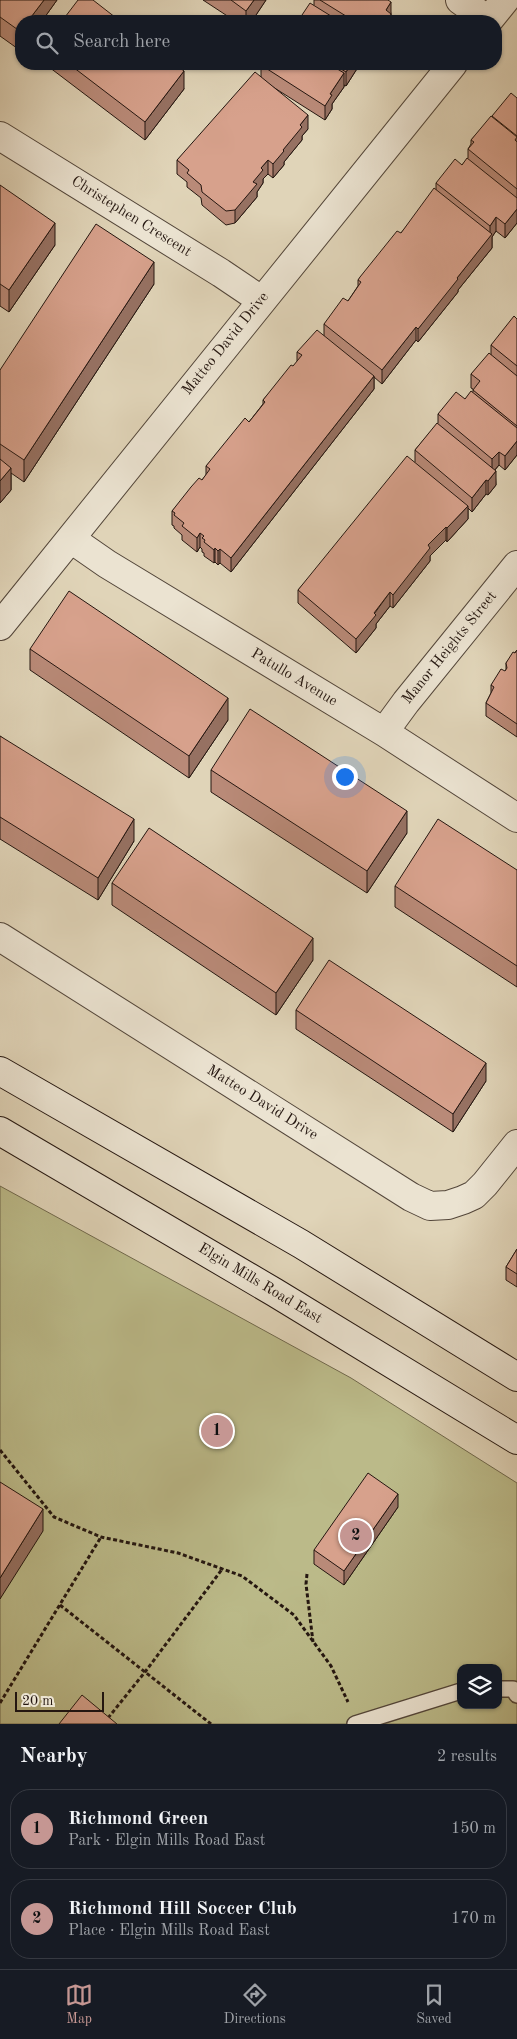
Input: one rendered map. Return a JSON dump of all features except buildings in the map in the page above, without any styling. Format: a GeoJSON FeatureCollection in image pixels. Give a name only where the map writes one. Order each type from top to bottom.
{"type":"FeatureCollection","features":[{"type":"Feature","properties":{"kind":"street"},"geometry":{"type":"LineString","coordinates":[[460,0],[494,14]]}},
{"type":"Feature","properties":{"kind":"street","name":"Matteo David Drive"},"geometry":{"type":"LineString","coordinates":[[0,626],[448,70]]}},
{"type":"Feature","properties":{"kind":"street","name":"Christephen Crescent"},"geometry":{"type":"LineString","coordinates":[[0,136],[221,273],[261,300]]}},
{"type":"Feature","properties":{"kind":"street","name":"Patullo Avenue"},"geometry":{"type":"LineString","coordinates":[[70,539],[107,564],[384,732],[517,818]]}},
{"type":"Feature","properties":{"kind":"street","name":"Manor Heights Street"},"geometry":{"type":"LineString","coordinates":[[384,732],[517,565]]}},
{"type":"Feature","properties":{"kind":"street","name":"Matteo David Drive"},"geometry":{"type":"LineString","coordinates":[[0,937],[411,1197],[430,1206],[448,1205],[474,1195],[517,1144]]}},
{"type":"Feature","properties":{"kind":"street"},"geometry":{"type":"LineString","coordinates":[[0,1071],[301,1244],[517,1377]]}},
{"type":"Feature","properties":{"kind":"street","name":"Elgin Mills Road East"},"geometry":{"type":"LineString","coordinates":[[0,1131],[282,1296],[517,1440]]}},
{"type":"Feature","properties":{"kind":"lane"},"geometry":{"type":"LineString","coordinates":[[502,1689],[513,1689],[517,1695]]}},
{"type":"Feature","properties":{"kind":"lane"},"geometry":{"type":"LineString","coordinates":[[356,1724],[457,1693]]}},
{"type":"Feature","properties":{"kind":"path"},"geometry":{"type":"LineString","coordinates":[[0,1450],[54,1517],[101,1537],[178,1553],[223,1568],[242,1576],[294,1615],[331,1666],[356,1724]]}},
{"type":"Feature","properties":{"kind":"path"},"geometry":{"type":"LineString","coordinates":[[0,1703],[101,1537]]}},
{"type":"Feature","properties":{"kind":"path"},"geometry":{"type":"LineString","coordinates":[[108,1718],[223,1568]]}},
{"type":"Feature","properties":{"kind":"path"},"geometry":{"type":"LineString","coordinates":[[307,1574],[306,1584],[314,1642]]}},
{"type":"Feature","properties":{"kind":"path"},"geometry":{"type":"LineString","coordinates":[[60,1604],[211,1724]]}},
{"type":"Feature","properties":{"kind":"shaded area"},"geometry":{"type":"Polygon","coordinates":[[[0,1186],[351,1378],[517,1483],[517,1724],[0,1724],[0,1186]]]}},
{"type":"Feature","properties":{"kind":"place","name":"Richmond Green"},"geometry":{"type":"Point","coordinates":[217,1431]}},
{"type":"Feature","properties":{"kind":"place","name":"Richmond Hill Soccer Club"},"geometry":{"type":"Point","coordinates":[356,1536]}}]}
